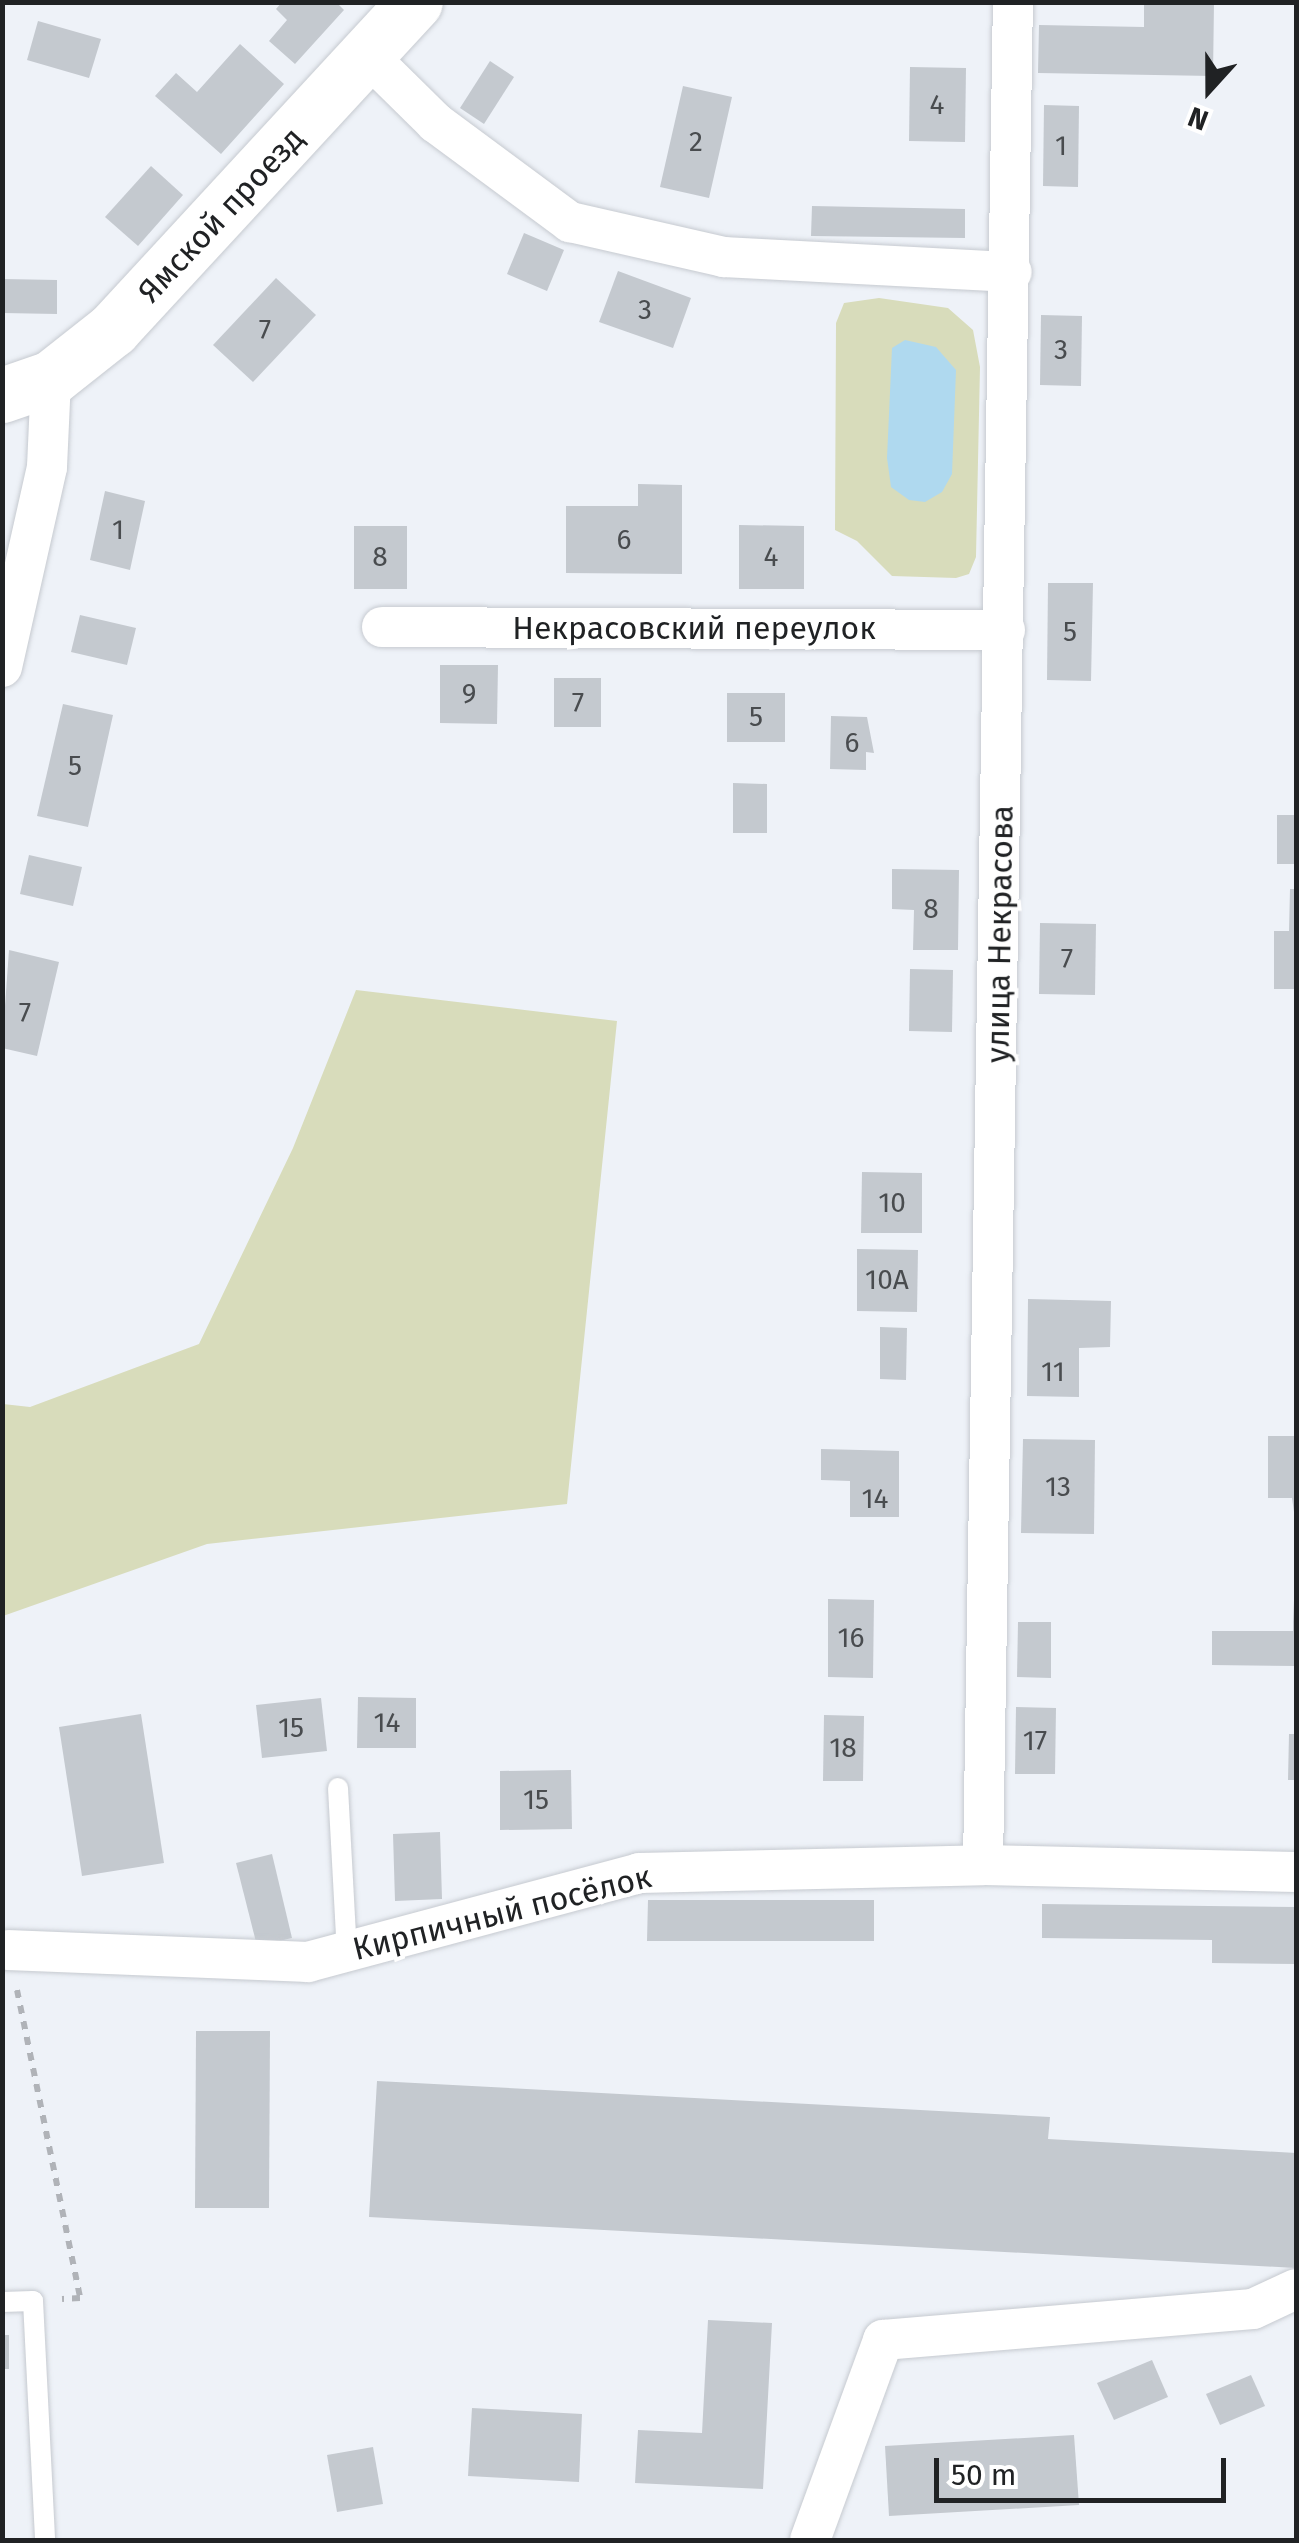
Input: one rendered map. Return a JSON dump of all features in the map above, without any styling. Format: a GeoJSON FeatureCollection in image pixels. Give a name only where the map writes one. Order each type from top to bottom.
{"type":"FeatureCollection","features":[{"type":"Feature","properties":{"kind":"main road","name":"Ямской проезд"},"geometry":{"type":"LineString","coordinates":[[27,387],[113,329],[414,2]]}},
{"type":"Feature","properties":{"kind":"street","name":"улица Некрасова"},"geometry":{"type":"LineString","coordinates":[[983,1865],[1012,272],[1013,2]]}},
{"type":"Feature","properties":{"kind":"street"},"geometry":{"type":"LineString","coordinates":[[368,56],[436,123],[570,222],[724,257],[1012,272]]}},
{"type":"Feature","properties":{"kind":"street"},"geometry":{"type":"LineString","coordinates":[[2,667],[47,467],[27,387]]}},
{"type":"Feature","properties":{"kind":"street","name":"Некрасовский переулок"},"geometry":{"type":"LineString","coordinates":[[382,627],[1005,630]]}},
{"type":"Feature","properties":{"kind":"street","name":"Кирпичный посёлок"},"geometry":{"type":"LineString","coordinates":[[8,1950],[308,1962],[638,1872],[983,1865],[1296,1872]]}},
{"type":"Feature","properties":{"kind":"street"},"geometry":{"type":"LineString","coordinates":[[810,2540],[883,2340],[1253,2309],[1296,2289]]}},
{"type":"Feature","properties":{"kind":"lane"},"geometry":{"type":"LineString","coordinates":[[338,1788],[347,1952]]}},
{"type":"Feature","properties":{"kind":"lane"},"geometry":{"type":"LineString","coordinates":[[2,2302],[32,2301],[45,2540]]}},
{"type":"Feature","properties":{"kind":"path"},"geometry":{"type":"LineString","coordinates":[[8,1950],[80,2298],[32,2301]]}},
{"type":"Feature","properties":{"kind":"green space"},"geometry":{"type":"Polygon","coordinates":[[[879,298],[948,308],[973,330],[980,367],[976,557],[969,574],[956,578],[892,576],[857,541],[835,530],[836,323],[844,303],[879,298]]]}},
{"type":"Feature","properties":{"kind":"green space"},"geometry":{"type":"Polygon","coordinates":[[[356,990],[617,1021],[567,1504],[207,1544],[3,1616],[3,1404],[30,1407],[199,1344],[293,1148],[356,990]]]}},
{"type":"Feature","properties":{"kind":"water"},"geometry":{"type":"Polygon","coordinates":[[[905,340],[936,347],[956,370],[952,474],[942,492],[925,502],[909,500],[891,487],[887,458],[892,348],[905,340]]]}},
{"type":"Feature","properties":{"kind":"building"},"geometry":{"type":"Polygon","coordinates":[[[282,2],[336,2],[344,10],[295,64],[269,41],[287,20],[276,9],[282,2]]]}},
{"type":"Feature","properties":{"kind":"building"},"geometry":{"type":"Polygon","coordinates":[[[1144,2],[1214,2],[1213,76],[1038,73],[1039,25],[1144,27],[1144,2]]]}},
{"type":"Feature","properties":{"kind":"building"},"geometry":{"type":"Polygon","coordinates":[[[38,21],[101,39],[89,78],[27,60],[38,21]]]}},
{"type":"Feature","properties":{"kind":"building"},"geometry":{"type":"Polygon","coordinates":[[[240,44],[284,84],[221,154],[155,96],[176,73],[197,92],[240,44]]]}},
{"type":"Feature","properties":{"kind":"building"},"geometry":{"type":"Polygon","coordinates":[[[490,61],[514,77],[484,124],[460,108],[490,61]]]}},
{"type":"Feature","properties":{"kind":"building"},"geometry":{"type":"Polygon","coordinates":[[[910,67],[966,68],[965,142],[909,141],[910,67]]]}},
{"type":"Feature","properties":{"kind":"building"},"geometry":{"type":"Polygon","coordinates":[[[683,86],[732,97],[709,198],[660,187],[683,86]]]}},
{"type":"Feature","properties":{"kind":"building"},"geometry":{"type":"Polygon","coordinates":[[[1044,105],[1079,106],[1078,187],[1043,186],[1044,105]]]}},
{"type":"Feature","properties":{"kind":"building"},"geometry":{"type":"Polygon","coordinates":[[[151,166],[183,195],[138,246],[105,217],[151,166]]]}},
{"type":"Feature","properties":{"kind":"building"},"geometry":{"type":"Polygon","coordinates":[[[812,206],[965,209],[965,238],[811,236],[812,206]]]}},
{"type":"Feature","properties":{"kind":"building"},"geometry":{"type":"Polygon","coordinates":[[[524,233],[564,250],[547,291],[507,274],[524,233]]]}},
{"type":"Feature","properties":{"kind":"building"},"geometry":{"type":"Polygon","coordinates":[[[618,271],[691,298],[673,348],[599,322],[618,271]]]}},
{"type":"Feature","properties":{"kind":"building"},"geometry":{"type":"Polygon","coordinates":[[[276,278],[316,315],[253,382],[213,345],[276,278]]]}},
{"type":"Feature","properties":{"kind":"building"},"geometry":{"type":"Polygon","coordinates":[[[3,279],[57,280],[57,314],[3,313],[3,279]]]}},
{"type":"Feature","properties":{"kind":"building"},"geometry":{"type":"Polygon","coordinates":[[[1041,315],[1082,316],[1081,386],[1040,385],[1041,315]]]}},
{"type":"Feature","properties":{"kind":"building"},"geometry":{"type":"Polygon","coordinates":[[[638,484],[682,485],[682,574],[566,573],[566,506],[638,506],[638,484]]]}},
{"type":"Feature","properties":{"kind":"building"},"geometry":{"type":"Polygon","coordinates":[[[105,491],[145,501],[130,570],[90,560],[105,491]]]}},
{"type":"Feature","properties":{"kind":"building"},"geometry":{"type":"Polygon","coordinates":[[[739,525],[804,526],[804,589],[739,589],[739,525]]]}},
{"type":"Feature","properties":{"kind":"building"},"geometry":{"type":"Polygon","coordinates":[[[354,526],[407,526],[407,589],[354,589],[354,526]]]}},
{"type":"Feature","properties":{"kind":"building"},"geometry":{"type":"Polygon","coordinates":[[[1048,583],[1093,583],[1091,681],[1047,680],[1048,583]]]}},
{"type":"Feature","properties":{"kind":"building"},"geometry":{"type":"Polygon","coordinates":[[[80,615],[136,628],[127,665],[71,652],[80,615]]]}},
{"type":"Feature","properties":{"kind":"building"},"geometry":{"type":"Polygon","coordinates":[[[440,665],[498,665],[497,724],[440,723],[440,665]]]}},
{"type":"Feature","properties":{"kind":"building"},"geometry":{"type":"Polygon","coordinates":[[[554,678],[601,678],[601,727],[554,727],[554,678]]]}},
{"type":"Feature","properties":{"kind":"building"},"geometry":{"type":"Polygon","coordinates":[[[727,693],[785,693],[785,742],[727,742],[727,693]]]}},
{"type":"Feature","properties":{"kind":"building"},"geometry":{"type":"Polygon","coordinates":[[[63,704],[113,715],[88,827],[37,816],[63,704]]]}},
{"type":"Feature","properties":{"kind":"building"},"geometry":{"type":"Polygon","coordinates":[[[831,716],[867,717],[874,753],[866,752],[866,770],[830,769],[831,716]]]}},
{"type":"Feature","properties":{"kind":"building"},"geometry":{"type":"Polygon","coordinates":[[[733,783],[767,784],[767,833],[733,833],[733,783]]]}},
{"type":"Feature","properties":{"kind":"building"},"geometry":{"type":"Polygon","coordinates":[[[1277,815],[1296,815],[1296,864],[1277,864],[1277,815]]]}},
{"type":"Feature","properties":{"kind":"building"},"geometry":{"type":"Polygon","coordinates":[[[29,855],[82,867],[73,906],[20,894],[29,855]]]}},
{"type":"Feature","properties":{"kind":"building"},"geometry":{"type":"Polygon","coordinates":[[[892,869],[959,870],[958,950],[913,950],[914,910],[892,909],[892,869]]]}},
{"type":"Feature","properties":{"kind":"building"},"geometry":{"type":"Polygon","coordinates":[[[1290,889],[1296,889],[1296,989],[1274,989],[1274,931],[1289,931],[1290,889]]]}},
{"type":"Feature","properties":{"kind":"building"},"geometry":{"type":"Polygon","coordinates":[[[1040,923],[1096,924],[1095,995],[1039,994],[1040,923]]]}},
{"type":"Feature","properties":{"kind":"building"},"geometry":{"type":"Polygon","coordinates":[[[9,950],[59,962],[37,1056],[2,1048],[9,950]]]}},
{"type":"Feature","properties":{"kind":"building"},"geometry":{"type":"Polygon","coordinates":[[[910,969],[953,970],[952,1032],[909,1031],[910,969]]]}},
{"type":"Feature","properties":{"kind":"building"},"geometry":{"type":"Polygon","coordinates":[[[862,1172],[922,1173],[922,1233],[861,1233],[862,1172]]]}},
{"type":"Feature","properties":{"kind":"building"},"geometry":{"type":"Polygon","coordinates":[[[857,1249],[918,1250],[917,1312],[857,1311],[857,1249]]]}},
{"type":"Feature","properties":{"kind":"building"},"geometry":{"type":"Polygon","coordinates":[[[1028,1299],[1111,1301],[1110,1347],[1079,1348],[1079,1397],[1027,1396],[1028,1299]]]}},
{"type":"Feature","properties":{"kind":"building"},"geometry":{"type":"Polygon","coordinates":[[[880,1327],[907,1328],[906,1380],[880,1379],[880,1327]]]}},
{"type":"Feature","properties":{"kind":"building"},"geometry":{"type":"Polygon","coordinates":[[[1268,1436],[1296,1436],[1296,1526],[1292,1498],[1268,1498],[1268,1436]]]}},
{"type":"Feature","properties":{"kind":"building"},"geometry":{"type":"Polygon","coordinates":[[[1023,1439],[1095,1440],[1094,1534],[1021,1533],[1023,1439]]]}},
{"type":"Feature","properties":{"kind":"building"},"geometry":{"type":"Polygon","coordinates":[[[821,1449],[899,1451],[899,1517],[850,1517],[850,1481],[821,1480],[821,1449]]]}},
{"type":"Feature","properties":{"kind":"building"},"geometry":{"type":"Polygon","coordinates":[[[828,1599],[874,1600],[873,1678],[828,1677],[828,1599]]]}},
{"type":"Feature","properties":{"kind":"building"},"geometry":{"type":"Polygon","coordinates":[[[1293,1600],[1296,1666],[1212,1665],[1212,1631],[1293,1631],[1293,1600]]]}},
{"type":"Feature","properties":{"kind":"building"},"geometry":{"type":"Polygon","coordinates":[[[1018,1622],[1051,1622],[1051,1678],[1017,1677],[1018,1622]]]}},
{"type":"Feature","properties":{"kind":"building"},"geometry":{"type":"Polygon","coordinates":[[[358,1697],[416,1698],[416,1748],[357,1748],[358,1697]]]}},
{"type":"Feature","properties":{"kind":"building"},"geometry":{"type":"Polygon","coordinates":[[[321,1698],[327,1751],[262,1758],[256,1705],[321,1698]]]}},
{"type":"Feature","properties":{"kind":"building"},"geometry":{"type":"Polygon","coordinates":[[[1016,1707],[1056,1708],[1055,1774],[1015,1774],[1016,1707]]]}},
{"type":"Feature","properties":{"kind":"building"},"geometry":{"type":"Polygon","coordinates":[[[141,1714],[164,1863],[82,1876],[59,1727],[141,1714]]]}},
{"type":"Feature","properties":{"kind":"building"},"geometry":{"type":"Polygon","coordinates":[[[824,1715],[864,1716],[863,1781],[823,1781],[824,1715]]]}},
{"type":"Feature","properties":{"kind":"building"},"geometry":{"type":"Polygon","coordinates":[[[1289,1734],[1296,1734],[1296,1780],[1288,1780],[1289,1734]]]}},
{"type":"Feature","properties":{"kind":"building"},"geometry":{"type":"Polygon","coordinates":[[[571,1770],[572,1829],[500,1830],[500,1771],[571,1770]]]}},
{"type":"Feature","properties":{"kind":"building"},"geometry":{"type":"Polygon","coordinates":[[[440,1832],[442,1899],[395,1901],[393,1834],[440,1832]]]}},
{"type":"Feature","properties":{"kind":"building"},"geometry":{"type":"Polygon","coordinates":[[[272,1854],[292,1938],[257,1946],[236,1863],[272,1854]]]}},
{"type":"Feature","properties":{"kind":"building"},"geometry":{"type":"Polygon","coordinates":[[[648,1900],[874,1900],[874,1941],[647,1941],[648,1900]]]}},
{"type":"Feature","properties":{"kind":"building"},"geometry":{"type":"Polygon","coordinates":[[[1042,1904],[1296,1907],[1296,1964],[1212,1963],[1212,1940],[1042,1938],[1042,1904]]]}},
{"type":"Feature","properties":{"kind":"building"},"geometry":{"type":"Polygon","coordinates":[[[196,2031],[270,2031],[269,2208],[195,2208],[196,2031]]]}},
{"type":"Feature","properties":{"kind":"building"},"geometry":{"type":"Polygon","coordinates":[[[377,2081],[1050,2117],[1048,2139],[1296,2153],[1296,2268],[369,2217],[377,2081]]]}},
{"type":"Feature","properties":{"kind":"building"},"geometry":{"type":"Polygon","coordinates":[[[708,2320],[772,2323],[763,2489],[635,2483],[638,2430],[702,2433],[708,2320]]]}},
{"type":"Feature","properties":{"kind":"building"},"geometry":{"type":"Polygon","coordinates":[[[2,2335],[9,2335],[9,2369],[2,2369],[2,2335]]]}},
{"type":"Feature","properties":{"kind":"building"},"geometry":{"type":"Polygon","coordinates":[[[1152,2360],[1168,2397],[1114,2420],[1097,2383],[1152,2360]]]}},
{"type":"Feature","properties":{"kind":"building"},"geometry":{"type":"Polygon","coordinates":[[[1251,2375],[1265,2406],[1220,2425],[1206,2394],[1251,2375]]]}},
{"type":"Feature","properties":{"kind":"building"},"geometry":{"type":"Polygon","coordinates":[[[472,2408],[582,2414],[579,2482],[468,2476],[472,2408]]]}},
{"type":"Feature","properties":{"kind":"building"},"geometry":{"type":"Polygon","coordinates":[[[1074,2435],[1079,2505],[889,2516],[885,2446],[1074,2435]]]}},
{"type":"Feature","properties":{"kind":"building"},"geometry":{"type":"Polygon","coordinates":[[[373,2447],[383,2504],[337,2512],[327,2455],[373,2447]]]}}]}
